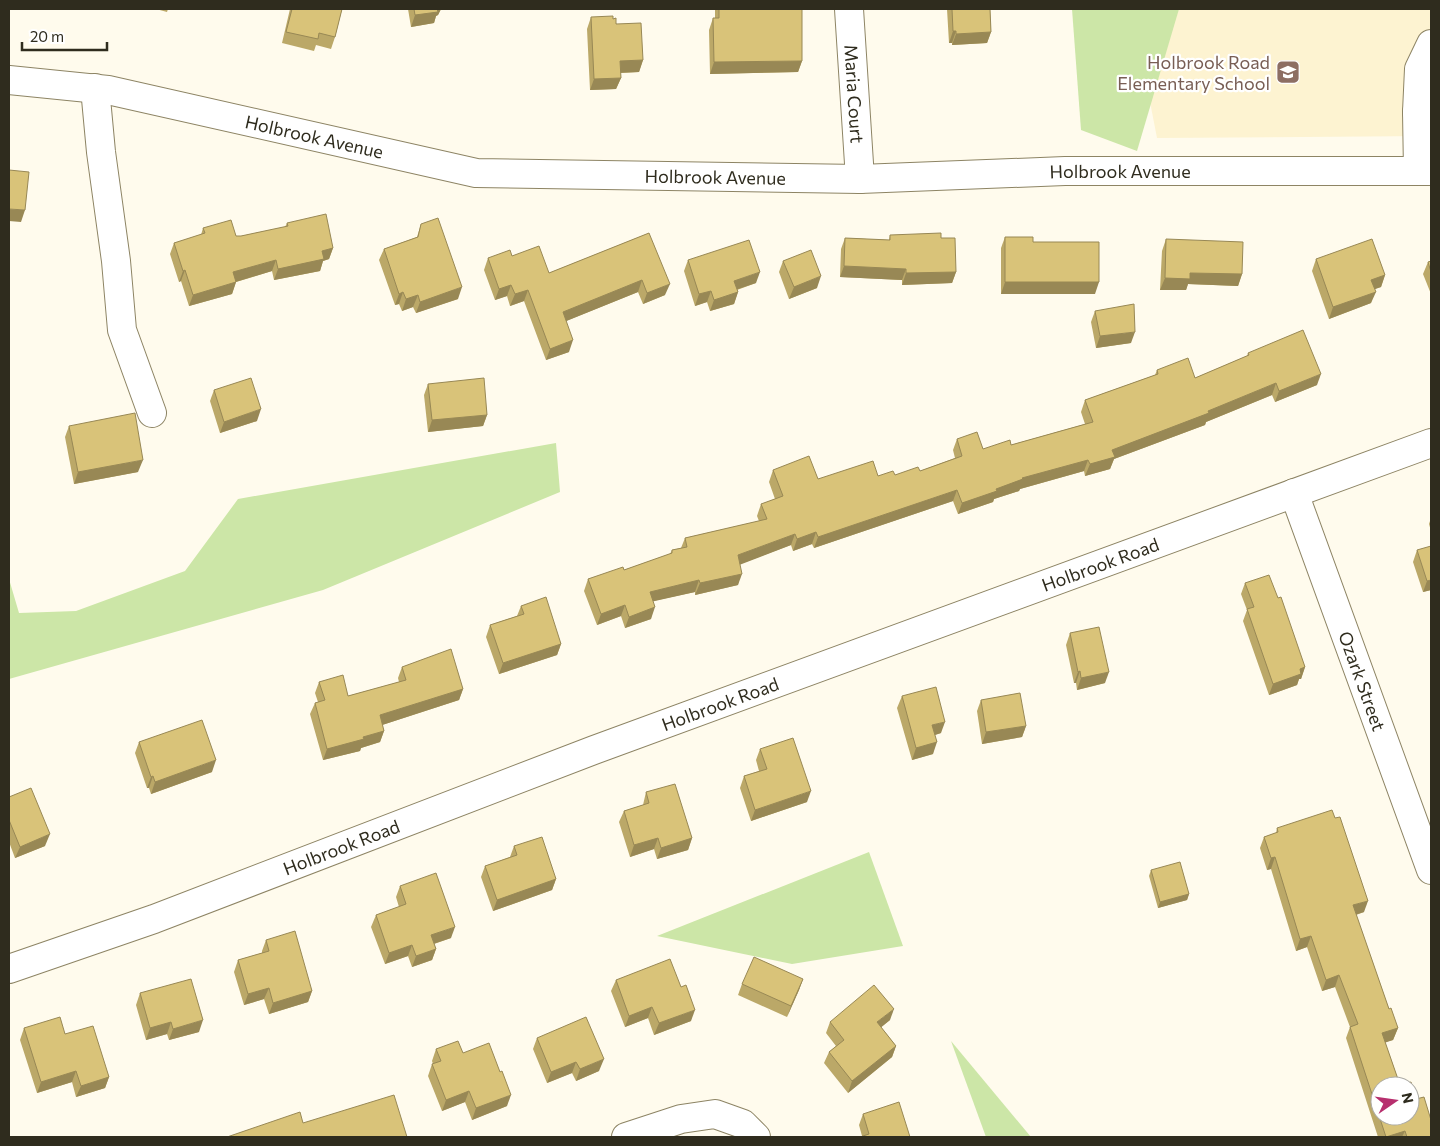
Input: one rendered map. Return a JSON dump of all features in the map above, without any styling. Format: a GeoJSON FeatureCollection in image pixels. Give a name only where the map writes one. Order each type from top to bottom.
{"type":"FeatureCollection","features":[{"type":"Feature","properties":{"kind":"street","name":"Maria Court"},"geometry":{"type":"LineString","coordinates":[[849,9],[860,179]]}},
{"type":"Feature","properties":{"kind":"street"},"geometry":{"type":"LineString","coordinates":[[1425,171],[1424,104],[1419,69],[1431,44]]}},
{"type":"Feature","properties":{"kind":"street","name":"Holbrook Avenue"},"geometry":{"type":"LineString","coordinates":[[9,80],[95,88],[117,92],[476,173],[860,179],[1065,170],[1425,171]]}},
{"type":"Feature","properties":{"kind":"street"},"geometry":{"type":"LineString","coordinates":[[95,88],[101,152],[116,261],[122,330],[152,412]]}},
{"type":"Feature","properties":{"kind":"street","name":"Holbrook Road"},"geometry":{"type":"LineString","coordinates":[[9,969],[154,919],[594,750],[1431,443]]}},
{"type":"Feature","properties":{"kind":"street","name":"Ozark Street"},"geometry":{"type":"LineString","coordinates":[[1294,493],[1431,870]]}},
{"type":"Feature","properties":{"kind":"street"},"geometry":{"type":"LineString","coordinates":[[626,1137],[681,1119],[715,1114],[743,1124],[756,1137]]}},
{"type":"Feature","properties":{"kind":"shaded area","name":"Holbrook Road Elementary School"},"geometry":{"type":"Polygon","coordinates":[[[1132,9],[1431,9],[1431,136],[1157,138],[1132,9]]]}},
{"type":"Feature","properties":{"kind":"green space"},"geometry":{"type":"Polygon","coordinates":[[[1072,9],[1179,9],[1137,151],[1081,130],[1072,9]]]}},
{"type":"Feature","properties":{"kind":"green space"},"geometry":{"type":"Polygon","coordinates":[[[556,443],[560,492],[323,590],[9,679],[9,579],[19,613],[76,611],[185,571],[238,499],[556,443]]]}},
{"type":"Feature","properties":{"kind":"green space"},"geometry":{"type":"Polygon","coordinates":[[[869,852],[903,946],[792,964],[657,936],[869,852]]]}},
{"type":"Feature","properties":{"kind":"green space"},"geometry":{"type":"Polygon","coordinates":[[[951,1041],[1031,1137],[986,1137],[951,1041]]]}},
{"type":"Feature","properties":{"kind":"building"},"geometry":{"type":"Polygon","coordinates":[[[292,9],[342,9],[335,37],[319,33],[318,39],[286,32],[292,9]]]}},
{"type":"Feature","properties":{"kind":"building"},"geometry":{"type":"Polygon","coordinates":[[[414,9],[437,9],[438,12],[415,15],[414,9]]]}},
{"type":"Feature","properties":{"kind":"building"},"geometry":{"type":"Polygon","coordinates":[[[719,9],[802,9],[802,61],[714,62],[713,18],[719,18],[719,9]]]}},
{"type":"Feature","properties":{"kind":"building"},"geometry":{"type":"Polygon","coordinates":[[[952,9],[990,9],[991,32],[956,34],[956,31],[953,31],[952,9]]]}},
{"type":"Feature","properties":{"kind":"building"},"geometry":{"type":"Polygon","coordinates":[[[613,16],[613,19],[616,18],[616,24],[641,23],[643,60],[620,61],[621,78],[594,79],[591,17],[613,16]]]}},
{"type":"Feature","properties":{"kind":"building"},"geometry":{"type":"Polygon","coordinates":[[[9,170],[29,172],[25,210],[9,209],[9,170]]]}},
{"type":"Feature","properties":{"kind":"building"},"geometry":{"type":"Polygon","coordinates":[[[326,214],[333,248],[322,251],[324,259],[278,269],[276,260],[233,272],[236,282],[193,295],[174,243],[205,233],[203,228],[231,220],[236,236],[241,236],[288,226],[287,223],[326,214]]]}},
{"type":"Feature","properties":{"kind":"building"},"geometry":{"type":"Polygon","coordinates":[[[438,218],[462,287],[420,302],[418,295],[406,299],[403,292],[399,294],[384,249],[418,237],[421,224],[438,218]]]}},
{"type":"Feature","properties":{"kind":"building"},"geometry":{"type":"Polygon","coordinates":[[[649,233],[670,284],[647,293],[642,280],[563,312],[573,340],[550,349],[528,290],[515,294],[511,285],[499,289],[488,258],[510,250],[512,256],[539,246],[549,273],[649,233]]]}},
{"type":"Feature","properties":{"kind":"building"},"geometry":{"type":"Polygon","coordinates":[[[941,233],[941,238],[955,238],[956,272],[906,273],[906,269],[844,266],[845,238],[890,240],[890,235],[941,233]]]}},
{"type":"Feature","properties":{"kind":"building"},"geometry":{"type":"Polygon","coordinates":[[[1005,237],[1033,237],[1033,242],[1099,242],[1099,282],[1005,282],[1005,237]]]}},
{"type":"Feature","properties":{"kind":"building"},"geometry":{"type":"Polygon","coordinates":[[[1166,239],[1243,242],[1242,274],[1190,273],[1190,279],[1165,278],[1166,239]]]}},
{"type":"Feature","properties":{"kind":"building"},"geometry":{"type":"Polygon","coordinates":[[[1372,239],[1385,275],[1371,280],[1376,292],[1333,307],[1316,259],[1372,239]]]}},
{"type":"Feature","properties":{"kind":"building"},"geometry":{"type":"Polygon","coordinates":[[[749,240],[760,272],[734,281],[738,292],[714,300],[711,291],[699,294],[688,260],[749,240]]]}},
{"type":"Feature","properties":{"kind":"building"},"geometry":{"type":"Polygon","coordinates":[[[811,250],[821,276],[794,287],[783,261],[811,250]]]}},
{"type":"Feature","properties":{"kind":"building"},"geometry":{"type":"Polygon","coordinates":[[[1431,261],[1431,272],[1428,262],[1431,261]]]}},
{"type":"Feature","properties":{"kind":"building"},"geometry":{"type":"Polygon","coordinates":[[[1134,304],[1135,332],[1100,336],[1095,311],[1134,304]]]}},
{"type":"Feature","properties":{"kind":"building"},"geometry":{"type":"Polygon","coordinates":[[[1303,330],[1321,374],[1279,391],[1276,383],[1208,411],[1209,413],[1112,450],[1115,457],[1090,464],[1088,460],[1022,478],[996,489],[997,491],[962,503],[957,490],[818,537],[816,532],[797,539],[795,534],[738,555],[742,574],[700,583],[699,580],[650,592],[655,607],[629,617],[625,605],[601,614],[588,579],[623,567],[624,570],[672,553],[672,550],[687,547],[685,538],[767,519],[761,504],[783,496],[773,470],[809,456],[818,479],[873,461],[878,476],[893,471],[895,475],[918,467],[920,471],[962,456],[957,439],[977,432],[983,449],[1010,440],[1011,445],[1093,422],[1085,400],[1158,374],[1157,370],[1188,358],[1195,378],[1303,330]]]}},
{"type":"Feature","properties":{"kind":"building"},"geometry":{"type":"Polygon","coordinates":[[[251,378],[261,409],[224,422],[214,390],[251,378]]]}},
{"type":"Feature","properties":{"kind":"building"},"geometry":{"type":"Polygon","coordinates":[[[484,378],[487,415],[432,420],[428,384],[484,378]]]}},
{"type":"Feature","properties":{"kind":"building"},"geometry":{"type":"Polygon","coordinates":[[[135,413],[143,460],[78,472],[69,426],[135,413]]]}},
{"type":"Feature","properties":{"kind":"building"},"geometry":{"type":"Polygon","coordinates":[[[1431,546],[1431,580],[1427,581],[1417,550],[1431,546]]]}},
{"type":"Feature","properties":{"kind":"building"},"geometry":{"type":"Polygon","coordinates":[[[1269,575],[1278,598],[1281,597],[1305,667],[1300,669],[1301,674],[1273,684],[1247,609],[1254,607],[1245,583],[1269,575]]]}},
{"type":"Feature","properties":{"kind":"building"},"geometry":{"type":"Polygon","coordinates":[[[546,597],[561,644],[503,663],[490,625],[524,614],[521,606],[546,597]]]}},
{"type":"Feature","properties":{"kind":"building"},"geometry":{"type":"Polygon","coordinates":[[[1099,627],[1109,672],[1081,678],[1070,633],[1099,627]]]}},
{"type":"Feature","properties":{"kind":"building"},"geometry":{"type":"Polygon","coordinates":[[[451,649],[463,689],[380,715],[384,731],[363,737],[364,739],[327,749],[315,703],[325,700],[319,682],[343,675],[348,696],[406,680],[402,667],[451,649]]]}},
{"type":"Feature","properties":{"kind":"building"},"geometry":{"type":"Polygon","coordinates":[[[936,687],[945,722],[932,725],[937,742],[916,748],[902,696],[936,687]]]}},
{"type":"Feature","properties":{"kind":"building"},"geometry":{"type":"Polygon","coordinates":[[[1020,693],[1026,726],[986,732],[981,700],[1020,693]]]}},
{"type":"Feature","properties":{"kind":"building"},"geometry":{"type":"Polygon","coordinates":[[[202,720],[216,760],[155,782],[153,776],[151,777],[139,742],[202,720]]]}},
{"type":"Feature","properties":{"kind":"building"},"geometry":{"type":"Polygon","coordinates":[[[793,738],[811,791],[755,810],[744,776],[767,769],[760,749],[793,738]]]}},
{"type":"Feature","properties":{"kind":"building"},"geometry":{"type":"Polygon","coordinates":[[[675,784],[692,838],[661,848],[658,838],[634,845],[624,811],[649,803],[646,792],[675,784]]]}},
{"type":"Feature","properties":{"kind":"building"},"geometry":{"type":"Polygon","coordinates":[[[31,788],[50,834],[20,847],[9,820],[9,797],[31,788]]]}},
{"type":"Feature","properties":{"kind":"building"},"geometry":{"type":"Polygon","coordinates":[[[1332,810],[1335,818],[1340,817],[1368,901],[1353,905],[1389,1009],[1391,1008],[1398,1028],[1382,1033],[1397,1076],[1370,1076],[1370,1088],[1350,1027],[1358,1024],[1339,975],[1326,980],[1311,936],[1300,939],[1275,857],[1271,858],[1264,837],[1278,832],[1277,828],[1332,810]]]}},
{"type":"Feature","properties":{"kind":"building"},"geometry":{"type":"Polygon","coordinates":[[[542,837],[556,879],[497,900],[485,866],[517,855],[514,846],[542,837]]]}},
{"type":"Feature","properties":{"kind":"building"},"geometry":{"type":"Polygon","coordinates":[[[1180,862],[1189,894],[1160,902],[1151,870],[1180,862]]]}},
{"type":"Feature","properties":{"kind":"building"},"geometry":{"type":"Polygon","coordinates":[[[436,873],[455,927],[431,935],[436,949],[416,956],[412,945],[389,953],[376,915],[406,904],[400,886],[436,873]]]}},
{"type":"Feature","properties":{"kind":"building"},"geometry":{"type":"Polygon","coordinates":[[[295,931],[312,991],[273,1003],[269,988],[248,994],[238,960],[269,951],[266,940],[295,931]]]}},
{"type":"Feature","properties":{"kind":"building"},"geometry":{"type":"Polygon","coordinates":[[[754,957],[803,979],[791,1006],[742,984],[754,957]]]}},
{"type":"Feature","properties":{"kind":"building"},"geometry":{"type":"Polygon","coordinates":[[[670,959],[681,987],[686,985],[695,1010],[659,1023],[652,1007],[629,1016],[616,980],[670,959]]]}},
{"type":"Feature","properties":{"kind":"building"},"geometry":{"type":"Polygon","coordinates":[[[191,979],[203,1020],[173,1029],[171,1022],[150,1028],[140,993],[191,979]]]}},
{"type":"Feature","properties":{"kind":"building"},"geometry":{"type":"Polygon","coordinates":[[[874,985],[894,1009],[877,1022],[896,1046],[852,1081],[829,1052],[844,1040],[830,1022],[874,985]]]}},
{"type":"Feature","properties":{"kind":"building"},"geometry":{"type":"Polygon","coordinates":[[[60,1017],[65,1034],[93,1026],[109,1077],[81,1086],[76,1071],[41,1082],[24,1028],[60,1017]]]}},
{"type":"Feature","properties":{"kind":"building"},"geometry":{"type":"Polygon","coordinates":[[[586,1017],[604,1059],[580,1069],[576,1062],[551,1072],[537,1038],[586,1017]]]}},
{"type":"Feature","properties":{"kind":"building"},"geometry":{"type":"Polygon","coordinates":[[[458,1041],[463,1053],[489,1043],[511,1095],[476,1108],[469,1091],[446,1100],[432,1064],[441,1061],[436,1049],[458,1041]]]}},
{"type":"Feature","properties":{"kind":"building"},"geometry":{"type":"Polygon","coordinates":[[[394,1095],[407,1137],[227,1137],[300,1112],[303,1123],[394,1095]]]}},
{"type":"Feature","properties":{"kind":"building"},"geometry":{"type":"Polygon","coordinates":[[[1424,1097],[1431,1120],[1431,1137],[1407,1137],[1405,1131],[1386,1137],[1382,1126],[1420,1126],[1420,1098],[1424,1097]]]}},
{"type":"Feature","properties":{"kind":"building"},"geometry":{"type":"Polygon","coordinates":[[[899,1102],[910,1137],[860,1137],[869,1134],[863,1114],[899,1102]]]}},
{"type":"Feature","properties":{"kind":"place","name":"Holbrook Road Elementary School"},"geometry":{"type":"Point","coordinates":[1288,72]}}]}
